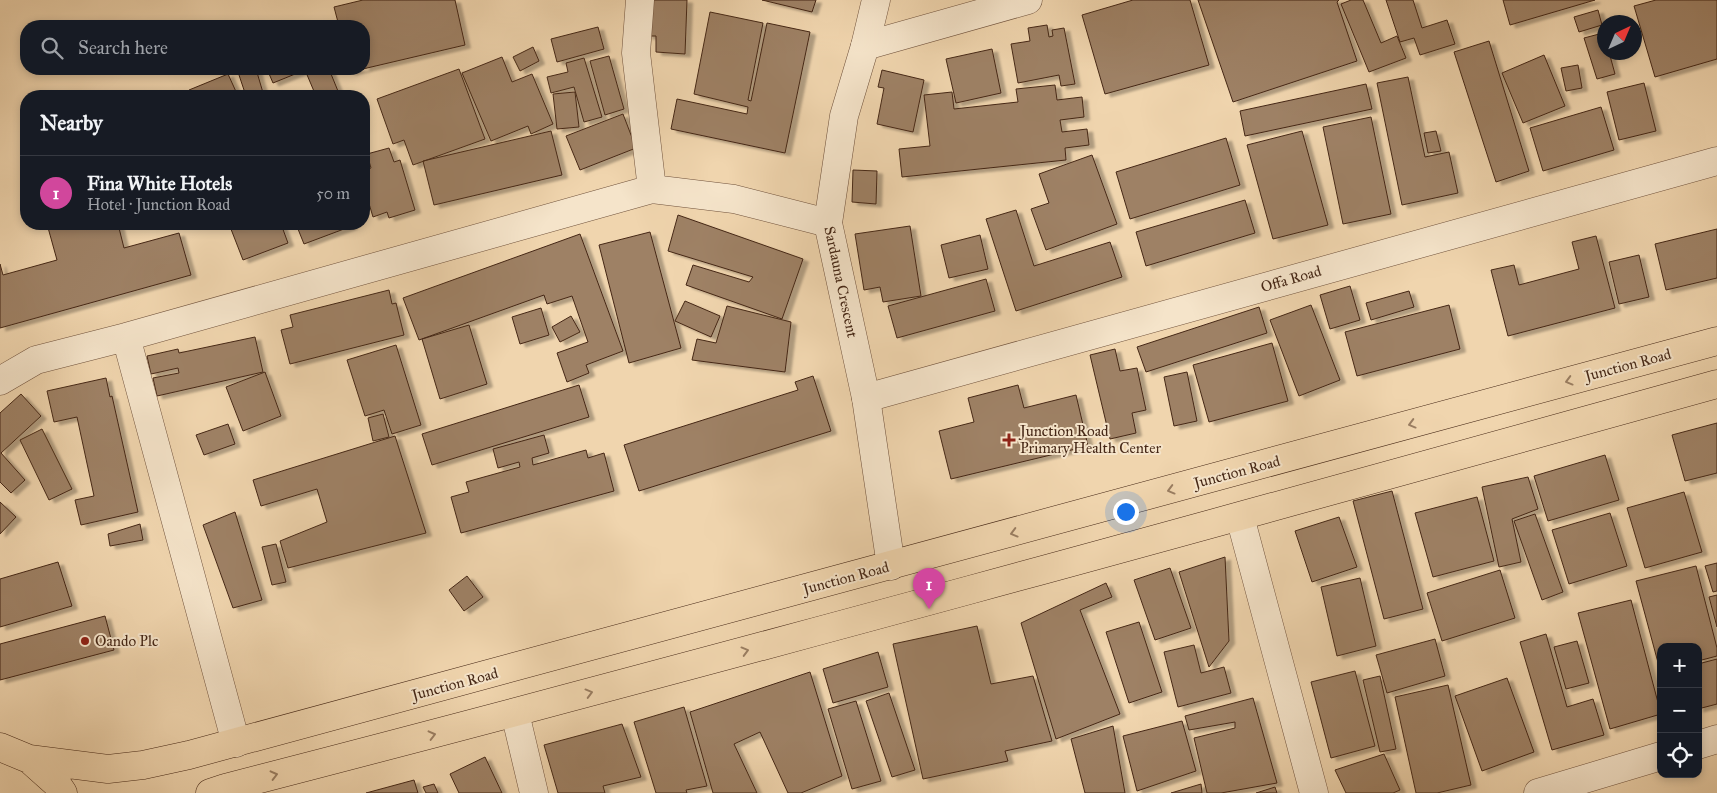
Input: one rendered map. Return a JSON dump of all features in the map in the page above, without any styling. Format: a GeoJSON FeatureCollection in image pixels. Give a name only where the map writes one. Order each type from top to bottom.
{"type":"FeatureCollection","features":[{"type":"Feature","properties":{"kind":"main road","name":"Junction Road"},"geometry":{"type":"LineString","coordinates":[[29,759],[108,769],[143,765],[236,743],[1717,341]]}},
{"type":"Feature","properties":{"kind":"main road"},"geometry":{"type":"LineString","coordinates":[[210,793],[1240,517],[1717,384]]}},
{"type":"Feature","properties":{"kind":"main road"},"geometry":{"type":"LineString","coordinates":[[0,747],[29,759],[57,784],[63,793]]}},
{"type":"Feature","properties":{"kind":"street"},"geometry":{"type":"LineString","coordinates":[[640,0],[636,54],[652,188]]}},
{"type":"Feature","properties":{"kind":"street","name":"Sardauna Crescent"},"geometry":{"type":"LineString","coordinates":[[876,0],[865,46],[844,116],[828,223],[866,398],[891,566]]}},
{"type":"Feature","properties":{"kind":"street"},"geometry":{"type":"LineString","coordinates":[[865,46],[1028,0]]}},
{"type":"Feature","properties":{"kind":"street","name":"Offa Road"},"geometry":{"type":"LineString","coordinates":[[866,398],[1717,160]]}},
{"type":"Feature","properties":{"kind":"street"},"geometry":{"type":"LineString","coordinates":[[0,381],[36,360],[652,188],[734,199],[828,223]]}},
{"type":"Feature","properties":{"kind":"street"},"geometry":{"type":"LineString","coordinates":[[126,336],[236,743]]}},
{"type":"Feature","properties":{"kind":"street"},"geometry":{"type":"LineString","coordinates":[[1240,517],[1314,793]]}},
{"type":"Feature","properties":{"kind":"street"},"geometry":{"type":"LineString","coordinates":[[514,713],[534,793]]}},
{"type":"Feature","properties":{"kind":"street"},"geometry":{"type":"LineString","coordinates":[[1702,744],[1717,739]]}},
{"type":"Feature","properties":{"kind":"street"},"geometry":{"type":"LineString","coordinates":[[1538,793],[1657,757]]}},
{"type":"Feature","properties":{"kind":"building"},"geometry":{"type":"Polygon","coordinates":[[[363,0],[455,0],[465,45],[370,68],[370,20],[337,20],[334,7],[363,0]]]}},
{"type":"Feature","properties":{"kind":"building"},"geometry":{"type":"Polygon","coordinates":[[[648,0],[687,0],[685,54],[656,52],[656,36],[647,36],[648,0]]]}},
{"type":"Feature","properties":{"kind":"building"},"geometry":{"type":"Polygon","coordinates":[[[762,0],[816,0],[812,12],[762,0]]]}},
{"type":"Feature","properties":{"kind":"building"},"geometry":{"type":"Polygon","coordinates":[[[1133,0],[1190,0],[1209,65],[1105,94],[1082,15],[1133,0]]]}},
{"type":"Feature","properties":{"kind":"building"},"geometry":{"type":"Polygon","coordinates":[[[1198,0],[1339,0],[1337,2],[1357,61],[1233,102],[1198,0]]]}},
{"type":"Feature","properties":{"kind":"building"},"geometry":{"type":"Polygon","coordinates":[[[1351,0],[1363,0],[1381,43],[1397,36],[1406,58],[1369,72],[1341,4],[1351,0]]]}},
{"type":"Feature","properties":{"kind":"building"},"geometry":{"type":"Polygon","coordinates":[[[1386,0],[1413,0],[1422,28],[1447,20],[1455,44],[1420,55],[1414,38],[1400,42],[1386,0]]]}},
{"type":"Feature","properties":{"kind":"building"},"geometry":{"type":"Polygon","coordinates":[[[1503,0],[1595,0],[1510,25],[1503,0]]]}},
{"type":"Feature","properties":{"kind":"building"},"geometry":{"type":"Polygon","coordinates":[[[1656,0],[1717,0],[1717,59],[1655,77],[1642,33],[1642,15],[1637,15],[1634,6],[1656,0]]]}},
{"type":"Feature","properties":{"kind":"building"},"geometry":{"type":"Polygon","coordinates":[[[1598,10],[1599,15],[1597,15],[1597,27],[1579,32],[1574,17],[1598,10]]]}},
{"type":"Feature","properties":{"kind":"building"},"geometry":{"type":"Polygon","coordinates":[[[710,12],[763,23],[748,100],[751,101],[767,23],[810,32],[785,153],[671,129],[677,99],[747,114],[748,107],[694,94],[710,12]]]}},
{"type":"Feature","properties":{"kind":"building"},"geometry":{"type":"Polygon","coordinates":[[[1047,25],[1049,37],[1053,36],[1052,30],[1064,28],[1075,84],[1061,86],[1059,75],[1018,83],[1011,44],[1030,41],[1028,28],[1047,25]]]}},
{"type":"Feature","properties":{"kind":"building"},"geometry":{"type":"Polygon","coordinates":[[[598,27],[604,49],[557,62],[551,39],[598,27]]]}},
{"type":"Feature","properties":{"kind":"building"},"geometry":{"type":"Polygon","coordinates":[[[1597,35],[1597,60],[1611,60],[1615,74],[1597,79],[1584,38],[1597,35]]]}},
{"type":"Feature","properties":{"kind":"building"},"geometry":{"type":"Polygon","coordinates":[[[1489,41],[1529,171],[1496,182],[1454,52],[1489,41]]]}},
{"type":"Feature","properties":{"kind":"building"},"geometry":{"type":"Polygon","coordinates":[[[533,47],[539,61],[520,71],[513,57],[533,47]]]}},
{"type":"Feature","properties":{"kind":"building"},"geometry":{"type":"Polygon","coordinates":[[[992,49],[1001,93],[956,103],[946,59],[992,49]]]}},
{"type":"Feature","properties":{"kind":"building"},"geometry":{"type":"Polygon","coordinates":[[[1544,55],[1565,106],[1523,123],[1502,73],[1544,55]]]}},
{"type":"Feature","properties":{"kind":"building"},"geometry":{"type":"Polygon","coordinates":[[[609,56],[624,109],[605,115],[590,61],[609,56]]]}},
{"type":"Feature","properties":{"kind":"building"},"geometry":{"type":"Polygon","coordinates":[[[502,57],[512,82],[532,74],[553,124],[531,134],[528,126],[491,141],[462,73],[502,57]]]}},
{"type":"Feature","properties":{"kind":"building"},"geometry":{"type":"Polygon","coordinates":[[[584,58],[602,117],[584,122],[574,87],[551,93],[547,77],[568,72],[566,63],[584,58]]]}},
{"type":"Feature","properties":{"kind":"building"},"geometry":{"type":"Polygon","coordinates":[[[1578,65],[1582,88],[1566,91],[1561,68],[1578,65]]]}},
{"type":"Feature","properties":{"kind":"building"},"geometry":{"type":"Polygon","coordinates":[[[459,69],[485,139],[413,165],[404,140],[393,144],[377,99],[459,69]]]}},
{"type":"Feature","properties":{"kind":"building"},"geometry":{"type":"Polygon","coordinates":[[[882,70],[924,80],[913,132],[877,124],[884,88],[878,87],[882,70]]]}},
{"type":"Feature","properties":{"kind":"building"},"geometry":{"type":"Polygon","coordinates":[[[228,75],[235,90],[189,90],[228,75]]]}},
{"type":"Feature","properties":{"kind":"building"},"geometry":{"type":"Polygon","coordinates":[[[239,75],[258,75],[262,90],[244,90],[239,75]]]}},
{"type":"Feature","properties":{"kind":"building"},"geometry":{"type":"Polygon","coordinates":[[[270,75],[293,75],[273,83],[270,75]]]}},
{"type":"Feature","properties":{"kind":"building"},"geometry":{"type":"Polygon","coordinates":[[[307,75],[331,75],[338,90],[313,90],[307,75]]]}},
{"type":"Feature","properties":{"kind":"building"},"geometry":{"type":"Polygon","coordinates":[[[1408,77],[1425,157],[1449,152],[1458,193],[1402,205],[1377,83],[1408,77]]]}},
{"type":"Feature","properties":{"kind":"building"},"geometry":{"type":"Polygon","coordinates":[[[1644,83],[1656,131],[1619,140],[1607,92],[1644,83]]]}},
{"type":"Feature","properties":{"kind":"building"},"geometry":{"type":"Polygon","coordinates":[[[1366,84],[1372,109],[1245,136],[1240,111],[1366,84]]]}},
{"type":"Feature","properties":{"kind":"building"},"geometry":{"type":"Polygon","coordinates":[[[1055,85],[1057,100],[1082,97],[1084,117],[1060,120],[1062,132],[1087,129],[1089,145],[1065,148],[1066,160],[902,177],[899,149],[930,146],[924,95],[952,92],[954,109],[1018,102],[1016,89],[1055,85]]]}},
{"type":"Feature","properties":{"kind":"building"},"geometry":{"type":"Polygon","coordinates":[[[575,92],[579,127],[557,129],[553,94],[575,92]]]}},
{"type":"Feature","properties":{"kind":"building"},"geometry":{"type":"Polygon","coordinates":[[[1601,107],[1614,150],[1543,171],[1530,128],[1601,107]]]}},
{"type":"Feature","properties":{"kind":"building"},"geometry":{"type":"Polygon","coordinates":[[[623,114],[636,148],[580,170],[566,136],[623,114]]]}},
{"type":"Feature","properties":{"kind":"building"},"geometry":{"type":"Polygon","coordinates":[[[1371,117],[1391,214],[1343,224],[1323,127],[1371,117]]]}},
{"type":"Feature","properties":{"kind":"building"},"geometry":{"type":"Polygon","coordinates":[[[551,131],[562,175],[434,205],[423,161],[551,131]]]}},
{"type":"Feature","properties":{"kind":"building"},"geometry":{"type":"Polygon","coordinates":[[[1302,131],[1328,225],[1273,239],[1247,145],[1302,131]]]}},
{"type":"Feature","properties":{"kind":"building"},"geometry":{"type":"Polygon","coordinates":[[[1436,131],[1441,151],[1428,153],[1424,133],[1436,131]]]}},
{"type":"Feature","properties":{"kind":"building"},"geometry":{"type":"Polygon","coordinates":[[[1226,138],[1240,185],[1130,219],[1116,172],[1226,138]]]}},
{"type":"Feature","properties":{"kind":"building"},"geometry":{"type":"Polygon","coordinates":[[[389,148],[394,162],[400,160],[415,210],[389,218],[387,212],[373,217],[370,207],[370,153],[389,148]]]}},
{"type":"Feature","properties":{"kind":"building"},"geometry":{"type":"Polygon","coordinates":[[[1092,155],[1117,224],[1046,250],[1031,209],[1049,203],[1039,174],[1092,155]]]}},
{"type":"Feature","properties":{"kind":"building"},"geometry":{"type":"Polygon","coordinates":[[[853,170],[877,171],[876,204],[852,202],[853,170]]]}},
{"type":"Feature","properties":{"kind":"building"},"geometry":{"type":"Polygon","coordinates":[[[1245,200],[1255,233],[1146,266],[1136,232],[1245,200]]]}},
{"type":"Feature","properties":{"kind":"building"},"geometry":{"type":"Polygon","coordinates":[[[1016,210],[1034,266],[1110,242],[1122,277],[1016,311],[986,219],[1016,210]]]}},
{"type":"Feature","properties":{"kind":"building"},"geometry":{"type":"Polygon","coordinates":[[[678,215],[803,259],[782,319],[686,285],[693,265],[749,282],[753,277],[668,251],[678,215]]]}},
{"type":"Feature","properties":{"kind":"building"},"geometry":{"type":"Polygon","coordinates":[[[910,226],[921,296],[883,302],[880,287],[864,290],[855,234],[910,226]]]}},
{"type":"Feature","properties":{"kind":"building"},"geometry":{"type":"Polygon","coordinates":[[[1717,229],[1717,278],[1666,290],[1655,244],[1717,229]]]}},
{"type":"Feature","properties":{"kind":"building"},"geometry":{"type":"Polygon","coordinates":[[[49,230],[120,230],[124,248],[179,233],[191,275],[0,328],[0,264],[3,275],[57,260],[49,230]]]}},
{"type":"Feature","properties":{"kind":"building"},"geometry":{"type":"Polygon","coordinates":[[[231,230],[283,230],[288,243],[243,260],[231,230]]]}},
{"type":"Feature","properties":{"kind":"building"},"geometry":{"type":"Polygon","coordinates":[[[298,230],[341,230],[304,244],[298,230]]]}},
{"type":"Feature","properties":{"kind":"building"},"geometry":{"type":"Polygon","coordinates":[[[650,232],[681,348],[629,363],[599,245],[650,232]]]}},
{"type":"Feature","properties":{"kind":"building"},"geometry":{"type":"Polygon","coordinates":[[[580,234],[623,351],[586,365],[589,373],[567,382],[557,353],[588,342],[572,296],[547,304],[544,295],[419,340],[403,298],[580,234]]]}},
{"type":"Feature","properties":{"kind":"building"},"geometry":{"type":"Polygon","coordinates":[[[980,235],[988,269],[949,278],[941,245],[980,235]]]}},
{"type":"Feature","properties":{"kind":"building"},"geometry":{"type":"Polygon","coordinates":[[[1596,236],[1615,308],[1508,336],[1491,270],[1514,265],[1519,285],[1579,269],[1572,242],[1596,236]]]}},
{"type":"Feature","properties":{"kind":"building"},"geometry":{"type":"Polygon","coordinates":[[[1639,255],[1649,297],[1619,304],[1609,262],[1639,255]]]}},
{"type":"Feature","properties":{"kind":"building"},"geometry":{"type":"Polygon","coordinates":[[[986,279],[995,311],[897,338],[888,306],[986,279]]]}},
{"type":"Feature","properties":{"kind":"building"},"geometry":{"type":"Polygon","coordinates":[[[1350,286],[1360,320],[1330,329],[1320,295],[1350,286]]]}},
{"type":"Feature","properties":{"kind":"building"},"geometry":{"type":"Polygon","coordinates":[[[389,290],[392,304],[396,303],[404,335],[290,364],[281,330],[293,327],[290,315],[389,290]]]}},
{"type":"Feature","properties":{"kind":"building"},"geometry":{"type":"Polygon","coordinates":[[[1409,291],[1414,307],[1371,320],[1366,303],[1409,291]]]}},
{"type":"Feature","properties":{"kind":"building"},"geometry":{"type":"Polygon","coordinates":[[[685,301],[720,316],[711,337],[675,321],[685,301]]]}},
{"type":"Feature","properties":{"kind":"building"},"geometry":{"type":"Polygon","coordinates":[[[1311,305],[1340,380],[1299,396],[1270,320],[1311,305]]]}},
{"type":"Feature","properties":{"kind":"building"},"geometry":{"type":"Polygon","coordinates":[[[1449,305],[1460,349],[1357,376],[1345,332],[1449,305]]]}},
{"type":"Feature","properties":{"kind":"building"},"geometry":{"type":"Polygon","coordinates":[[[727,306],[791,322],[785,372],[692,360],[697,339],[716,343],[727,306]]]}},
{"type":"Feature","properties":{"kind":"building"},"geometry":{"type":"Polygon","coordinates":[[[1259,307],[1267,333],[1146,372],[1137,347],[1259,307]]]}},
{"type":"Feature","properties":{"kind":"building"},"geometry":{"type":"Polygon","coordinates":[[[541,308],[549,335],[520,344],[512,317],[541,308]]]}},
{"type":"Feature","properties":{"kind":"building"},"geometry":{"type":"Polygon","coordinates":[[[571,316],[580,332],[560,342],[552,327],[571,316]]]}},
{"type":"Feature","properties":{"kind":"building"},"geometry":{"type":"Polygon","coordinates":[[[469,325],[487,384],[440,399],[422,339],[469,325]]]}},
{"type":"Feature","properties":{"kind":"building"},"geometry":{"type":"Polygon","coordinates":[[[255,337],[263,372],[157,396],[153,378],[179,373],[178,368],[151,374],[147,356],[178,349],[179,353],[255,337]]]}},
{"type":"Feature","properties":{"kind":"building"},"geometry":{"type":"Polygon","coordinates":[[[1272,343],[1288,401],[1209,422],[1193,365],[1272,343]]]}},
{"type":"Feature","properties":{"kind":"building"},"geometry":{"type":"Polygon","coordinates":[[[396,345],[421,425],[392,434],[384,410],[365,416],[347,360],[396,345]]]}},
{"type":"Feature","properties":{"kind":"building"},"geometry":{"type":"Polygon","coordinates":[[[1115,349],[1120,371],[1137,368],[1146,410],[1132,413],[1136,433],[1110,439],[1090,355],[1115,349]]]}},
{"type":"Feature","properties":{"kind":"building"},"geometry":{"type":"Polygon","coordinates":[[[265,372],[281,416],[243,431],[226,387],[265,372]]]}},
{"type":"Feature","properties":{"kind":"building"},"geometry":{"type":"Polygon","coordinates":[[[1187,372],[1197,421],[1174,426],[1164,377],[1187,372]]]}},
{"type":"Feature","properties":{"kind":"building"},"geometry":{"type":"Polygon","coordinates":[[[813,376],[831,431],[639,491],[624,445],[798,390],[795,382],[813,376]]]}},
{"type":"Feature","properties":{"kind":"building"},"geometry":{"type":"Polygon","coordinates":[[[106,378],[110,397],[112,396],[138,512],[81,525],[75,500],[94,496],[77,417],[54,422],[47,391],[106,378]]]}},
{"type":"Feature","properties":{"kind":"building"},"geometry":{"type":"Polygon","coordinates":[[[579,385],[589,417],[432,465],[422,434],[579,385]]]}},
{"type":"Feature","properties":{"kind":"building"},"geometry":{"type":"Polygon","coordinates":[[[1018,385],[1024,408],[1076,395],[1088,446],[951,479],[939,431],[974,422],[968,398],[1018,385]]]}},
{"type":"Feature","properties":{"kind":"building"},"geometry":{"type":"Polygon","coordinates":[[[21,394],[41,416],[1,453],[25,480],[11,493],[0,482],[0,413],[21,394]]]}},
{"type":"Feature","properties":{"kind":"building"},"geometry":{"type":"Polygon","coordinates":[[[383,414],[389,437],[373,441],[368,418],[383,414]]]}},
{"type":"Feature","properties":{"kind":"building"},"geometry":{"type":"Polygon","coordinates":[[[1717,423],[1717,473],[1685,481],[1672,435],[1717,423]]]}},
{"type":"Feature","properties":{"kind":"building"},"geometry":{"type":"Polygon","coordinates":[[[228,424],[235,444],[204,455],[196,435],[228,424]]]}},
{"type":"Feature","properties":{"kind":"building"},"geometry":{"type":"Polygon","coordinates":[[[42,429],[72,489],[49,500],[20,440],[42,429]]]}},
{"type":"Feature","properties":{"kind":"building"},"geometry":{"type":"Polygon","coordinates":[[[544,435],[549,453],[532,458],[533,465],[586,450],[588,458],[604,453],[614,491],[461,533],[451,497],[469,492],[466,482],[520,467],[519,462],[498,468],[493,449],[544,435]]]}},
{"type":"Feature","properties":{"kind":"building"},"geometry":{"type":"Polygon","coordinates":[[[395,436],[426,533],[288,568],[280,541],[327,522],[317,489],[261,506],[253,480],[395,436]]]}},
{"type":"Feature","properties":{"kind":"building"},"geometry":{"type":"Polygon","coordinates":[[[1605,455],[1619,500],[1548,521],[1534,476],[1605,455]]]}},
{"type":"Feature","properties":{"kind":"building"},"geometry":{"type":"Polygon","coordinates":[[[1528,477],[1538,509],[1512,519],[1521,562],[1499,567],[1482,487],[1528,477]]]}},
{"type":"Feature","properties":{"kind":"building"},"geometry":{"type":"Polygon","coordinates":[[[1392,491],[1423,609],[1384,619],[1353,501],[1392,491]]]}},
{"type":"Feature","properties":{"kind":"building"},"geometry":{"type":"Polygon","coordinates":[[[1684,492],[1702,552],[1645,568],[1627,508],[1684,492]]]}},
{"type":"Feature","properties":{"kind":"building"},"geometry":{"type":"Polygon","coordinates":[[[1477,497],[1494,561],[1433,577],[1415,513],[1477,497]]]}},
{"type":"Feature","properties":{"kind":"building"},"geometry":{"type":"Polygon","coordinates":[[[0,502],[16,517],[0,534],[0,502]]]}},
{"type":"Feature","properties":{"kind":"building"},"geometry":{"type":"Polygon","coordinates":[[[235,512],[262,600],[233,608],[203,525],[235,512]]]}},
{"type":"Feature","properties":{"kind":"building"},"geometry":{"type":"Polygon","coordinates":[[[1610,513],[1627,566],[1569,584],[1552,530],[1610,513]]]}},
{"type":"Feature","properties":{"kind":"building"},"geometry":{"type":"Polygon","coordinates":[[[1535,514],[1563,592],[1542,600],[1514,521],[1535,514]]]}},
{"type":"Feature","properties":{"kind":"building"},"geometry":{"type":"Polygon","coordinates":[[[1339,517],[1357,567],[1312,582],[1295,531],[1339,517]]]}},
{"type":"Feature","properties":{"kind":"building"},"geometry":{"type":"Polygon","coordinates":[[[140,524],[143,540],[110,546],[108,534],[140,524]]]}},
{"type":"Feature","properties":{"kind":"building"},"geometry":{"type":"Polygon","coordinates":[[[276,544],[286,582],[272,585],[262,547],[276,544]]]}},
{"type":"Feature","properties":{"kind":"building"},"geometry":{"type":"Polygon","coordinates":[[[1225,557],[1229,641],[1209,667],[1179,572],[1225,557]]]}},
{"type":"Feature","properties":{"kind":"building"},"geometry":{"type":"Polygon","coordinates":[[[58,562],[72,606],[0,627],[0,579],[58,562]]]}},
{"type":"Feature","properties":{"kind":"building"},"geometry":{"type":"Polygon","coordinates":[[[1717,563],[1717,591],[1713,592],[1705,566],[1717,563]]]}},
{"type":"Feature","properties":{"kind":"building"},"geometry":{"type":"Polygon","coordinates":[[[1696,566],[1717,648],[1717,656],[1702,660],[1702,643],[1657,643],[1657,659],[1636,581],[1696,566]]]}},
{"type":"Feature","properties":{"kind":"building"},"geometry":{"type":"Polygon","coordinates":[[[1170,568],[1191,628],[1155,640],[1134,580],[1170,568]]]}},
{"type":"Feature","properties":{"kind":"building"},"geometry":{"type":"Polygon","coordinates":[[[1500,570],[1515,618],[1442,641],[1427,593],[1500,570]]]}},
{"type":"Feature","properties":{"kind":"building"},"geometry":{"type":"Polygon","coordinates":[[[467,576],[483,597],[464,611],[449,590],[467,576]]]}},
{"type":"Feature","properties":{"kind":"building"},"geometry":{"type":"Polygon","coordinates":[[[1360,578],[1376,646],[1337,656],[1321,587],[1360,578]]]}},
{"type":"Feature","properties":{"kind":"building"},"geometry":{"type":"Polygon","coordinates":[[[1106,583],[1112,597],[1080,610],[1120,714],[1056,739],[1021,623],[1106,583]]]}},
{"type":"Feature","properties":{"kind":"building"},"geometry":{"type":"Polygon","coordinates":[[[1717,595],[1717,627],[1709,597],[1717,595]]]}},
{"type":"Feature","properties":{"kind":"building"},"geometry":{"type":"Polygon","coordinates":[[[1631,600],[1657,699],[1657,715],[1610,729],[1578,613],[1631,600]]]}},
{"type":"Feature","properties":{"kind":"building"},"geometry":{"type":"Polygon","coordinates":[[[105,616],[114,650],[0,680],[0,644],[105,616]]]}},
{"type":"Feature","properties":{"kind":"building"},"geometry":{"type":"Polygon","coordinates":[[[1139,622],[1162,692],[1129,703],[1106,632],[1139,622]]]}},
{"type":"Feature","properties":{"kind":"building"},"geometry":{"type":"Polygon","coordinates":[[[977,626],[991,684],[1033,676],[1052,741],[1005,751],[1008,761],[923,779],[893,644],[977,626]]]}},
{"type":"Feature","properties":{"kind":"building"},"geometry":{"type":"Polygon","coordinates":[[[1546,634],[1567,707],[1593,699],[1604,735],[1552,750],[1520,642],[1546,634]]]}},
{"type":"Feature","properties":{"kind":"building"},"geometry":{"type":"Polygon","coordinates":[[[1435,639],[1445,676],[1387,693],[1376,655],[1435,639]]]}},
{"type":"Feature","properties":{"kind":"building"},"geometry":{"type":"Polygon","coordinates":[[[1577,641],[1589,683],[1566,689],[1554,647],[1577,641]]]}},
{"type":"Feature","properties":{"kind":"building"},"geometry":{"type":"Polygon","coordinates":[[[1194,645],[1201,673],[1224,667],[1231,693],[1178,707],[1164,652],[1194,645]]]}},
{"type":"Feature","properties":{"kind":"building"},"geometry":{"type":"Polygon","coordinates":[[[878,652],[888,687],[833,703],[823,669],[878,652]]]}},
{"type":"Feature","properties":{"kind":"building"},"geometry":{"type":"Polygon","coordinates":[[[1717,659],[1717,704],[1702,708],[1702,688],[1702,663],[1717,659]]]}},
{"type":"Feature","properties":{"kind":"building"},"geometry":{"type":"Polygon","coordinates":[[[1355,671],[1375,746],[1331,758],[1311,682],[1355,671]]]}},
{"type":"Feature","properties":{"kind":"building"},"geometry":{"type":"Polygon","coordinates":[[[810,672],[842,776],[801,793],[788,793],[760,732],[734,744],[757,793],[713,793],[690,712],[810,672]]]}},
{"type":"Feature","properties":{"kind":"building"},"geometry":{"type":"Polygon","coordinates":[[[1380,676],[1396,749],[1380,752],[1363,680],[1380,676]]]}},
{"type":"Feature","properties":{"kind":"building"},"geometry":{"type":"Polygon","coordinates":[[[1507,678],[1534,752],[1482,771],[1455,696],[1507,678]]]}},
{"type":"Feature","properties":{"kind":"building"},"geometry":{"type":"Polygon","coordinates":[[[1448,685],[1471,785],[1437,793],[1416,793],[1395,697],[1448,685]]]}},
{"type":"Feature","properties":{"kind":"building"},"geometry":{"type":"Polygon","coordinates":[[[889,693],[915,770],[892,777],[866,701],[889,693]]]}},
{"type":"Feature","properties":{"kind":"building"},"geometry":{"type":"Polygon","coordinates":[[[1253,698],[1277,783],[1221,793],[1207,793],[1194,738],[1235,728],[1235,722],[1189,730],[1185,716],[1253,698]]]}},
{"type":"Feature","properties":{"kind":"building"},"geometry":{"type":"Polygon","coordinates":[[[856,701],[881,781],[852,789],[828,709],[856,701]]]}},
{"type":"Feature","properties":{"kind":"building"},"geometry":{"type":"Polygon","coordinates":[[[684,707],[707,786],[686,790],[687,793],[656,793],[634,722],[684,707]]]}},
{"type":"Feature","properties":{"kind":"building"},"geometry":{"type":"Polygon","coordinates":[[[1182,721],[1196,771],[1137,791],[1123,736],[1182,721]]]}},
{"type":"Feature","properties":{"kind":"building"},"geometry":{"type":"Polygon","coordinates":[[[622,724],[641,777],[603,786],[605,793],[558,793],[544,745],[622,724]]]}},
{"type":"Feature","properties":{"kind":"building"},"geometry":{"type":"Polygon","coordinates":[[[1113,726],[1125,793],[1085,793],[1071,739],[1113,726]]]}},
{"type":"Feature","properties":{"kind":"building"},"geometry":{"type":"Polygon","coordinates":[[[1384,754],[1400,790],[1393,793],[1346,793],[1335,770],[1384,754]]]}},
{"type":"Feature","properties":{"kind":"building"},"geometry":{"type":"Polygon","coordinates":[[[485,757],[502,793],[459,793],[450,774],[485,757]]]}},
{"type":"Feature","properties":{"kind":"building"},"geometry":{"type":"Polygon","coordinates":[[[414,780],[418,793],[366,793],[414,780]]]}},
{"type":"Feature","properties":{"kind":"building"},"geometry":{"type":"Polygon","coordinates":[[[434,784],[438,793],[426,793],[423,787],[434,784]]]}},
{"type":"Feature","properties":{"kind":"building"},"geometry":{"type":"Polygon","coordinates":[[[1201,784],[1202,793],[1171,793],[1201,784]]]}},
{"type":"Feature","properties":{"kind":"building"},"geometry":{"type":"Polygon","coordinates":[[[1275,787],[1277,793],[1256,793],[1275,787]]]}},
{"type":"Feature","properties":{"kind":"place","name":"Junction Road Primary Health Center"},"geometry":{"type":"Point","coordinates":[1009,440]}},
{"type":"Feature","properties":{"kind":"place","name":"Fina White Hotels"},"geometry":{"type":"Point","coordinates":[929,609]}},
{"type":"Feature","properties":{"kind":"place","name":"Oando Plc"},"geometry":{"type":"Point","coordinates":[85,641]}}]}
